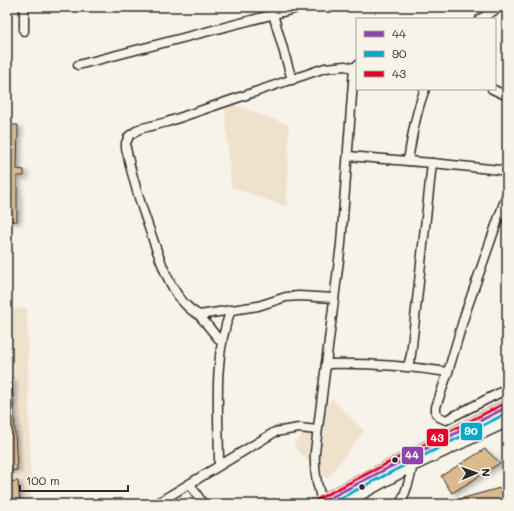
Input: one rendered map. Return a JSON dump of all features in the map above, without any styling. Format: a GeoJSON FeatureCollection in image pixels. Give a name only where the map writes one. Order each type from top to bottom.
{"type":"FeatureCollection","features":[{"type":"Feature","properties":{"kind":"highway"},"geometry":{"type":"LineString","coordinates":[[322,503],[410,460],[507,407]]}},
{"type":"Feature","properties":{"kind":"highway"},"geometry":{"type":"LineString","coordinates":[[340,504],[410,460],[507,420]]}},
{"type":"Feature","properties":{"kind":"street"},"geometry":{"type":"LineString","coordinates":[[24,7],[24,31]]}},
{"type":"Feature","properties":{"kind":"street"},"geometry":{"type":"LineString","coordinates":[[78,65],[302,7]]}},
{"type":"Feature","properties":{"kind":"street"},"geometry":{"type":"LineString","coordinates":[[482,18],[500,7]]}},
{"type":"Feature","properties":{"kind":"street"},"geometry":{"type":"LineString","coordinates":[[273,14],[292,80]]}},
{"type":"Feature","properties":{"kind":"street"},"geometry":{"type":"LineString","coordinates":[[222,343],[199,315],[192,311],[173,288],[161,262],[134,186],[126,148],[126,143],[129,136],[139,129],[167,122],[325,68],[345,66],[356,67],[341,244],[317,430],[314,467],[316,484],[322,503]]}},
{"type":"Feature","properties":{"kind":"street"},"geometry":{"type":"LineString","coordinates":[[408,161],[414,122],[425,90]]}},
{"type":"Feature","properties":{"kind":"street"},"geometry":{"type":"LineString","coordinates":[[494,90],[507,96]]}},
{"type":"Feature","properties":{"kind":"street"},"geometry":{"type":"LineString","coordinates":[[348,156],[500,170],[507,173]]}},
{"type":"Feature","properties":{"kind":"street"},"geometry":{"type":"LineString","coordinates":[[408,366],[432,163]]}},
{"type":"Feature","properties":{"kind":"street"},"geometry":{"type":"LineString","coordinates":[[507,194],[465,314],[436,407],[436,413],[438,418],[446,420],[507,389]]}},
{"type":"Feature","properties":{"kind":"street"},"geometry":{"type":"LineString","coordinates":[[199,315],[258,306],[286,297],[299,296],[334,298]]}},
{"type":"Feature","properties":{"kind":"street"},"geometry":{"type":"LineString","coordinates":[[219,466],[219,372],[225,324],[231,310]]}},
{"type":"Feature","properties":{"kind":"street"},"geometry":{"type":"LineString","coordinates":[[326,364],[376,364],[408,366],[448,372]]}},
{"type":"Feature","properties":{"kind":"street"},"geometry":{"type":"LineString","coordinates":[[156,504],[275,432],[299,428],[317,430]]}},
{"type":"Feature","properties":{"kind":"street"},"geometry":{"type":"LineString","coordinates":[[400,504],[408,490],[410,460]]}},
{"type":"Feature","properties":{"kind":"street"},"geometry":{"type":"LineString","coordinates":[[190,484],[202,504]]}},
{"type":"Feature","properties":{"kind":"shaded area"},"geometry":{"type":"Polygon","coordinates":[[[224,101],[289,125],[287,207],[231,187],[224,101]]]}},
{"type":"Feature","properties":{"kind":"shaded area"},"geometry":{"type":"Polygon","coordinates":[[[27,308],[31,504],[7,504],[7,309],[27,308]]]}},
{"type":"Feature","properties":{"kind":"shaded area"},"geometry":{"type":"Polygon","coordinates":[[[332,399],[364,431],[327,479],[293,446],[332,399]]]}},
{"type":"Feature","properties":{"kind":"building"},"geometry":{"type":"Polygon","coordinates":[[[7,125],[18,125],[17,169],[24,170],[24,176],[17,176],[17,221],[7,221],[7,125]]]}},
{"type":"Feature","properties":{"kind":"building"},"geometry":{"type":"Polygon","coordinates":[[[7,378],[12,378],[17,470],[7,471],[7,378]]]}},
{"type":"Feature","properties":{"kind":"building"},"geometry":{"type":"Polygon","coordinates":[[[485,449],[500,463],[452,493],[441,476],[485,449]]]}},
{"type":"Feature","properties":{"kind":"building"},"geometry":{"type":"Polygon","coordinates":[[[18,481],[20,504],[7,504],[7,482],[18,481]]]}},
{"type":"Feature","properties":{"kind":"building"},"geometry":{"type":"Polygon","coordinates":[[[507,486],[507,500],[491,504],[461,504],[460,499],[507,486]]]}},
{"type":"Feature","properties":{"kind":"transit line","name":"43"},"geometry":{"type":"LineString","coordinates":[[316,500],[505,403]]}},
{"type":"Feature","properties":{"kind":"transit line","name":"44"},"geometry":{"type":"LineString","coordinates":[[318,504],[507,407]]}},
{"type":"Feature","properties":{"kind":"transit line","name":"90"},"geometry":{"type":"LineString","coordinates":[[329,504],[507,413]]}}]}
